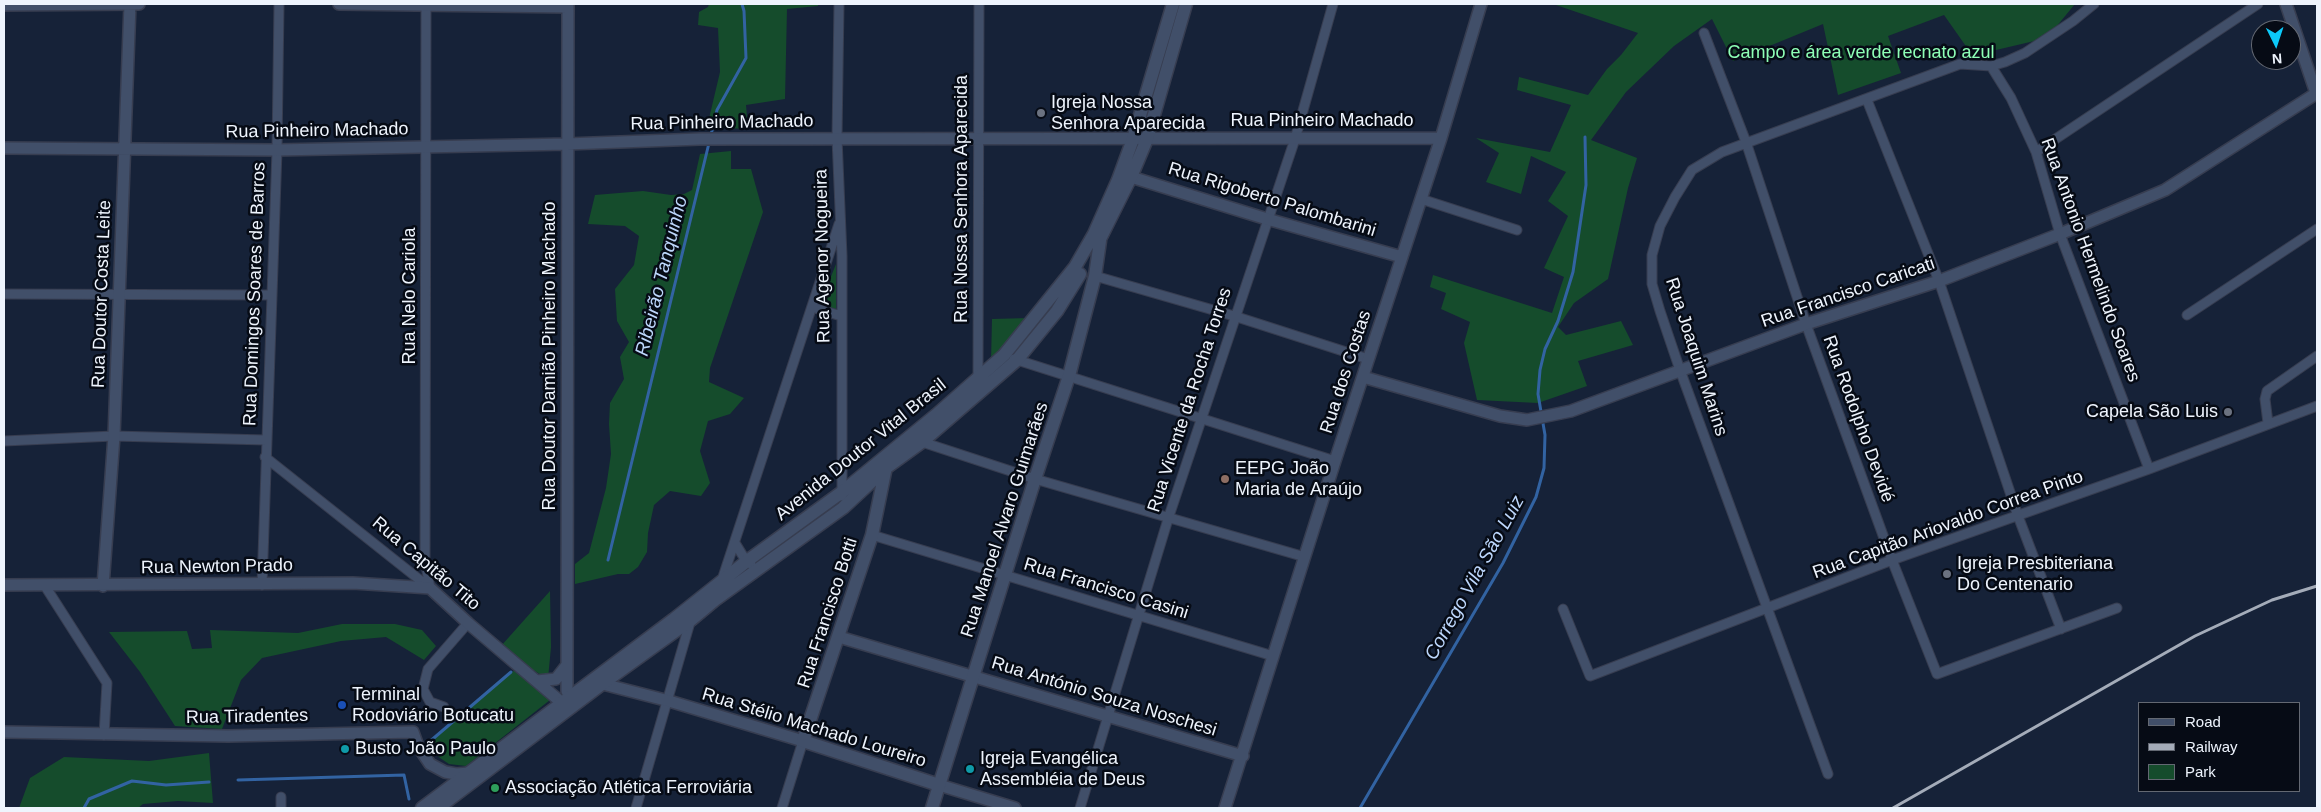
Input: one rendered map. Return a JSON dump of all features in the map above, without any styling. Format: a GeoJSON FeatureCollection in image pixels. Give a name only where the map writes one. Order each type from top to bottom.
{"type":"FeatureCollection","features":[{"type":"Feature","properties":{"kind":"main road","name":"Avenida Doutor Vital Brasil"},"geometry":{"type":"LineString","coordinates":[[438,808],[747,561],[842,492],[1004,355],[1042,311],[1075,267],[1094,234],[1118,180],[1133,139],[1173,4]]}},
{"type":"Feature","properties":{"kind":"main road","name":"Avenida Doutor Vital Brasil"},"geometry":{"type":"LineString","coordinates":[[596,682],[691,620],[715,600],[842,508],[886,468],[922,442],[1017,360],[1057,311],[1100,240],[1131,177],[1147,139],[1186,4]]}},
{"type":"Feature","properties":{"kind":"main road","name":"Rua Manoel Alvaro Guimarães"},"geometry":{"type":"LineString","coordinates":[[932,807],[1069,376],[1095,276],[1100,240]]}},
{"type":"Feature","properties":{"kind":"main road","name":"Rua Francisco Botti"},"geometry":{"type":"LineString","coordinates":[[803,741],[840,637],[872,535],[888,454]]}},
{"type":"Feature","properties":{"kind":"main road","name":"Avenida Doutor Vital Brasil"},"geometry":{"type":"LineString","coordinates":[[422,808],[468,773],[570,702]]}},
{"type":"Feature","properties":{"kind":"main road","name":"Rua Stélio Machado Loureiro"},"geometry":{"type":"LineString","coordinates":[[803,741],[939,784]]}},
{"type":"Feature","properties":{"kind":"street","name":"Rua Doutor Costa Leite"},"geometry":{"type":"LineString","coordinates":[[103,586],[114,436],[130,4]]}},
{"type":"Feature","properties":{"kind":"street"},"geometry":{"type":"LineString","coordinates":[[4,5],[139,4]]}},
{"type":"Feature","properties":{"kind":"street","name":"Rua Domingos Soares de Barros"},"geometry":{"type":"LineString","coordinates":[[262,585],[277,150],[279,4]]}},
{"type":"Feature","properties":{"kind":"street"},"geometry":{"type":"LineString","coordinates":[[338,4],[568,5]]}},
{"type":"Feature","properties":{"kind":"street","name":"Rua Agenor Nogueira"},"geometry":{"type":"LineString","coordinates":[[839,4],[837,138],[842,256],[842,508]]}},
{"type":"Feature","properties":{"kind":"street","name":"Rua Nossa Senhora Aparecida"},"geometry":{"type":"LineString","coordinates":[[979,4],[979,394]]}},
{"type":"Feature","properties":{"kind":"street","name":"Rua Vicente da Rocha Torres"},"geometry":{"type":"LineString","coordinates":[[1080,808],[1169,516],[1234,316],[1295,139],[1333,4]]}},
{"type":"Feature","properties":{"kind":"street","name":"Rua dos Costas"},"geometry":{"type":"LineString","coordinates":[[1225,808],[1335,460],[1421,199],[1481,4]]}},
{"type":"Feature","properties":{"kind":"street","name":"Rua Joaquim Marins"},"geometry":{"type":"LineString","coordinates":[[1828,774],[1680,370],[1652,284],[1652,256],[1660,226],[1692,170],[1722,152],[1867,100],[1960,64],[1991,66],[2005,62],[2025,53],[2073,22],[2094,4]]}},
{"type":"Feature","properties":{"kind":"street"},"geometry":{"type":"LineString","coordinates":[[2036,152],[2258,4]]}},
{"type":"Feature","properties":{"kind":"street"},"geometry":{"type":"LineString","coordinates":[[2286,4],[2317,94]]}},
{"type":"Feature","properties":{"kind":"street","name":"Rua Nelo Cariola"},"geometry":{"type":"LineString","coordinates":[[426,5],[426,560],[430,588]]}},
{"type":"Feature","properties":{"kind":"street","name":"Rua Doutor Damião Pinheiro Machado"},"geometry":{"type":"LineString","coordinates":[[568,5],[567,665],[570,702]]}},
{"type":"Feature","properties":{"kind":"street","name":"Rua Rodolpho Devidé"},"geometry":{"type":"LineString","coordinates":[[1704,33],[1746,142],[1806,324],[1892,560],[1936,674],[2062,629]]}},
{"type":"Feature","properties":{"kind":"street","name":"Rua Antonio Hermelindo Soares"},"geometry":{"type":"LineString","coordinates":[[1991,66],[2010,98],[2036,152],[2060,234],[2149,469]]}},
{"type":"Feature","properties":{"kind":"street","name":"Rua Francisco Caricati"},"geometry":{"type":"LineString","coordinates":[[1363,377],[1500,416],[1527,420],[1571,411],[1806,324],[1938,281],[2060,234],[2165,190],[2317,94]]}},
{"type":"Feature","properties":{"kind":"street"},"geometry":{"type":"LineString","coordinates":[[1867,100],[1938,281],[2018,516],[2062,629],[2117,608]]}},
{"type":"Feature","properties":{"kind":"street","name":"Rua Pinheiro Machado"},"geometry":{"type":"LineString","coordinates":[[4,148],[277,150],[567,144],[700,139],[837,138],[979,140],[1440,138]]}},
{"type":"Feature","properties":{"kind":"street","name":"Rua Rigoberto Palombarini"},"geometry":{"type":"LineString","coordinates":[[1131,177],[1267,219],[1402,257]]}},
{"type":"Feature","properties":{"kind":"street"},"geometry":{"type":"LineString","coordinates":[[1421,199],[1518,230]]}},
{"type":"Feature","properties":{"kind":"street"},"geometry":{"type":"LineString","coordinates":[[722,582],[840,219]]}},
{"type":"Feature","properties":{"kind":"street"},"geometry":{"type":"LineString","coordinates":[[2187,315],[2317,229]]}},
{"type":"Feature","properties":{"kind":"street"},"geometry":{"type":"LineString","coordinates":[[827,262],[842,256]]}},
{"type":"Feature","properties":{"kind":"street"},"geometry":{"type":"LineString","coordinates":[[1095,276],[1234,316],[1368,359]]}},
{"type":"Feature","properties":{"kind":"street"},"geometry":{"type":"LineString","coordinates":[[4,294],[271,295]]}},
{"type":"Feature","properties":{"kind":"street"},"geometry":{"type":"LineString","coordinates":[[812,307],[841,316]]}},
{"type":"Feature","properties":{"kind":"street"},"geometry":{"type":"LineString","coordinates":[[1004,355],[1335,460]]}},
{"type":"Feature","properties":{"kind":"street"},"geometry":{"type":"LineString","coordinates":[[2268,423],[2265,399],[2267,391],[2317,356]]}},
{"type":"Feature","properties":{"kind":"street","name":"Rua Capitão Ariovaldo Correa Pinto"},"geometry":{"type":"LineString","coordinates":[[1563,609],[1590,676],[1892,560],[2149,469],[2317,406]]}},
{"type":"Feature","properties":{"kind":"street"},"geometry":{"type":"LineString","coordinates":[[4,441],[114,436],[266,440]]}},
{"type":"Feature","properties":{"kind":"street"},"geometry":{"type":"LineString","coordinates":[[922,442],[1035,479],[1169,516],[1305,557]]}},
{"type":"Feature","properties":{"kind":"street","name":"Rua Capitão Tito"},"geometry":{"type":"LineString","coordinates":[[265,457],[430,588],[537,681],[570,702]]}},
{"type":"Feature","properties":{"kind":"street","name":"Rua Francisco Casini"},"geometry":{"type":"LineString","coordinates":[[872,535],[1273,656]]}},
{"type":"Feature","properties":{"kind":"street"},"geometry":{"type":"LineString","coordinates":[[736,543],[747,561],[759,568]]}},
{"type":"Feature","properties":{"kind":"street","name":"Rua Newton Prado"},"geometry":{"type":"LineString","coordinates":[[4,586],[352,583],[430,588]]}},
{"type":"Feature","properties":{"kind":"street"},"geometry":{"type":"LineString","coordinates":[[45,586],[107,684],[104,735]]}},
{"type":"Feature","properties":{"kind":"street"},"geometry":{"type":"LineString","coordinates":[[636,808],[669,701],[695,602]]}},
{"type":"Feature","properties":{"kind":"street"},"geometry":{"type":"LineString","coordinates":[[444,707],[430,702],[423,689],[428,669],[468,623]]}},
{"type":"Feature","properties":{"kind":"street","name":"Rua António Souza Noschesi"},"geometry":{"type":"LineString","coordinates":[[840,637],[1243,756]]}},
{"type":"Feature","properties":{"kind":"street"},"geometry":{"type":"LineString","coordinates":[[537,681],[556,679],[567,665]]}},
{"type":"Feature","properties":{"kind":"street","name":"Rua Stélio Machado Loureiro"},"geometry":{"type":"LineString","coordinates":[[596,682],[669,701],[803,741]]}},
{"type":"Feature","properties":{"kind":"street","name":"Rua Tiradentes"},"geometry":{"type":"LineString","coordinates":[[4,732],[228,736],[413,732],[418,746],[430,764],[445,772],[456,774],[468,773]]}},
{"type":"Feature","properties":{"kind":"street","name":"Rua Francisco Botti"},"geometry":{"type":"LineString","coordinates":[[782,808],[803,741]]}},
{"type":"Feature","properties":{"kind":"street","name":"Rua Stélio Machado Loureiro"},"geometry":{"type":"LineString","coordinates":[[939,784],[1014,808]]}},
{"type":"Feature","properties":{"kind":"street"},"geometry":{"type":"LineString","coordinates":[[281,808],[282,797]]}},
{"type":"Feature","properties":{"kind":"green space"},"geometry":{"type":"Polygon","coordinates":[[[709,4],[818,4],[818,6],[787,9],[785,99],[746,105],[748,129],[707,127],[720,72],[718,28],[698,25],[699,12],[708,7],[709,4]]]}},
{"type":"Feature","properties":{"kind":"green space","name":"Campo e área verde recnato azul"},"geometry":{"type":"Polygon","coordinates":[[[1553,4],[2075,4],[2047,38],[1996,50],[1970,52],[1944,15],[1888,36],[1901,73],[1838,95],[1823,24],[1733,61],[1712,19],[1674,46],[1626,92],[1591,140],[1637,158],[1628,188],[1608,279],[1574,303],[1558,327],[1566,335],[1621,321],[1633,345],[1578,361],[1587,386],[1538,403],[1477,400],[1464,343],[1470,322],[1441,309],[1446,293],[1430,287],[1433,275],[1552,313],[1564,277],[1544,268],[1568,216],[1548,201],[1566,172],[1531,156],[1521,194],[1486,182],[1499,153],[1476,138],[1550,152],[1571,105],[1517,90],[1519,77],[1588,95],[1607,69],[1638,33],[1553,4]]]}},
{"type":"Feature","properties":{"kind":"green space"},"geometry":{"type":"Polygon","coordinates":[[[731,151],[731,169],[751,169],[763,212],[710,368],[709,382],[744,398],[730,414],[708,421],[700,451],[710,483],[701,496],[670,491],[654,505],[648,533],[647,552],[638,567],[629,574],[618,574],[575,584],[575,564],[589,553],[606,488],[611,454],[610,403],[624,379],[620,357],[629,342],[617,321],[615,289],[634,265],[639,236],[625,226],[588,224],[595,195],[643,191],[671,195],[684,194],[692,190],[700,154],[731,151]]]}},
{"type":"Feature","properties":{"kind":"green space"},"geometry":{"type":"Polygon","coordinates":[[[836,264],[836,309],[820,304],[836,264]]]}},
{"type":"Feature","properties":{"kind":"green space"},"geometry":{"type":"Polygon","coordinates":[[[1030,318],[991,361],[992,319],[1030,318]]]}},
{"type":"Feature","properties":{"kind":"green space"},"geometry":{"type":"Polygon","coordinates":[[[550,591],[551,647],[548,679],[523,664],[501,646],[550,591]]]}},
{"type":"Feature","properties":{"kind":"green space"},"geometry":{"type":"Polygon","coordinates":[[[342,624],[395,624],[422,630],[436,646],[424,660],[386,637],[341,641],[262,658],[241,680],[222,729],[175,726],[140,672],[109,632],[187,631],[192,649],[212,648],[210,630],[298,633],[342,624]]]}},
{"type":"Feature","properties":{"kind":"green space"},"geometry":{"type":"Polygon","coordinates":[[[518,667],[550,700],[466,766],[449,764],[440,758],[432,750],[433,740],[518,667]]]}},
{"type":"Feature","properties":{"kind":"green space"},"geometry":{"type":"Polygon","coordinates":[[[209,753],[213,803],[178,801],[143,804],[138,808],[19,808],[30,778],[64,757],[149,761],[209,753]]]}},
{"type":"Feature","properties":{"kind":"waterway","name":"Ribeirão Tanquinho"},"geometry":{"type":"LineString","coordinates":[[608,560],[717,110],[746,58],[742,4]]}},
{"type":"Feature","properties":{"kind":"waterway","name":"Corrego Vila São Luiz"},"geometry":{"type":"LineString","coordinates":[[1360,808],[1503,563],[1536,497],[1544,468],[1545,435],[1538,394],[1540,370],[1545,349],[1558,321],[1573,272],[1586,185],[1585,137]]}},
{"type":"Feature","properties":{"kind":"waterway","name":"Ribeirão Tanquinho"},"geometry":{"type":"LineString","coordinates":[[428,743],[511,672]]}},
{"type":"Feature","properties":{"kind":"waterway","name":"Ribeirão Tanquinho"},"geometry":{"type":"LineString","coordinates":[[238,780],[404,775],[409,799]]}},
{"type":"Feature","properties":{"kind":"waterway","name":"Ribeirão Tanquinho"},"geometry":{"type":"LineString","coordinates":[[84,808],[89,799],[132,781],[166,785],[209,782]]}},
{"type":"Feature","properties":{"kind":"railway"},"geometry":{"type":"LineString","coordinates":[[1893,808],[2195,636],[2272,600],[2317,586]]}},
{"type":"Feature","properties":{"kind":"place","name":"Igreja Nossa Senhora Aparecida"},"geometry":{"type":"Point","coordinates":[1041,113]}},
{"type":"Feature","properties":{"kind":"place","name":"Capela São Luis"},"geometry":{"type":"Point","coordinates":[2228,412]}},
{"type":"Feature","properties":{"kind":"place","name":"EEPG João Maria de Araújo"},"geometry":{"type":"Point","coordinates":[1225,479]}},
{"type":"Feature","properties":{"kind":"place","name":"Igreja Presbiteriana Do Centenario"},"geometry":{"type":"Point","coordinates":[1947,574]}},
{"type":"Feature","properties":{"kind":"place","name":"Terminal Rodoviário Botucatu"},"geometry":{"type":"Point","coordinates":[342,705]}},
{"type":"Feature","properties":{"kind":"place","name":"Busto João Paulo"},"geometry":{"type":"Point","coordinates":[345,749]}},
{"type":"Feature","properties":{"kind":"place","name":"Igreja Evangélica Assembléia de Deus"},"geometry":{"type":"Point","coordinates":[970,769]}},
{"type":"Feature","properties":{"kind":"place","name":"Associação Atlética Ferroviária"},"geometry":{"type":"Point","coordinates":[495,788]}}]}
